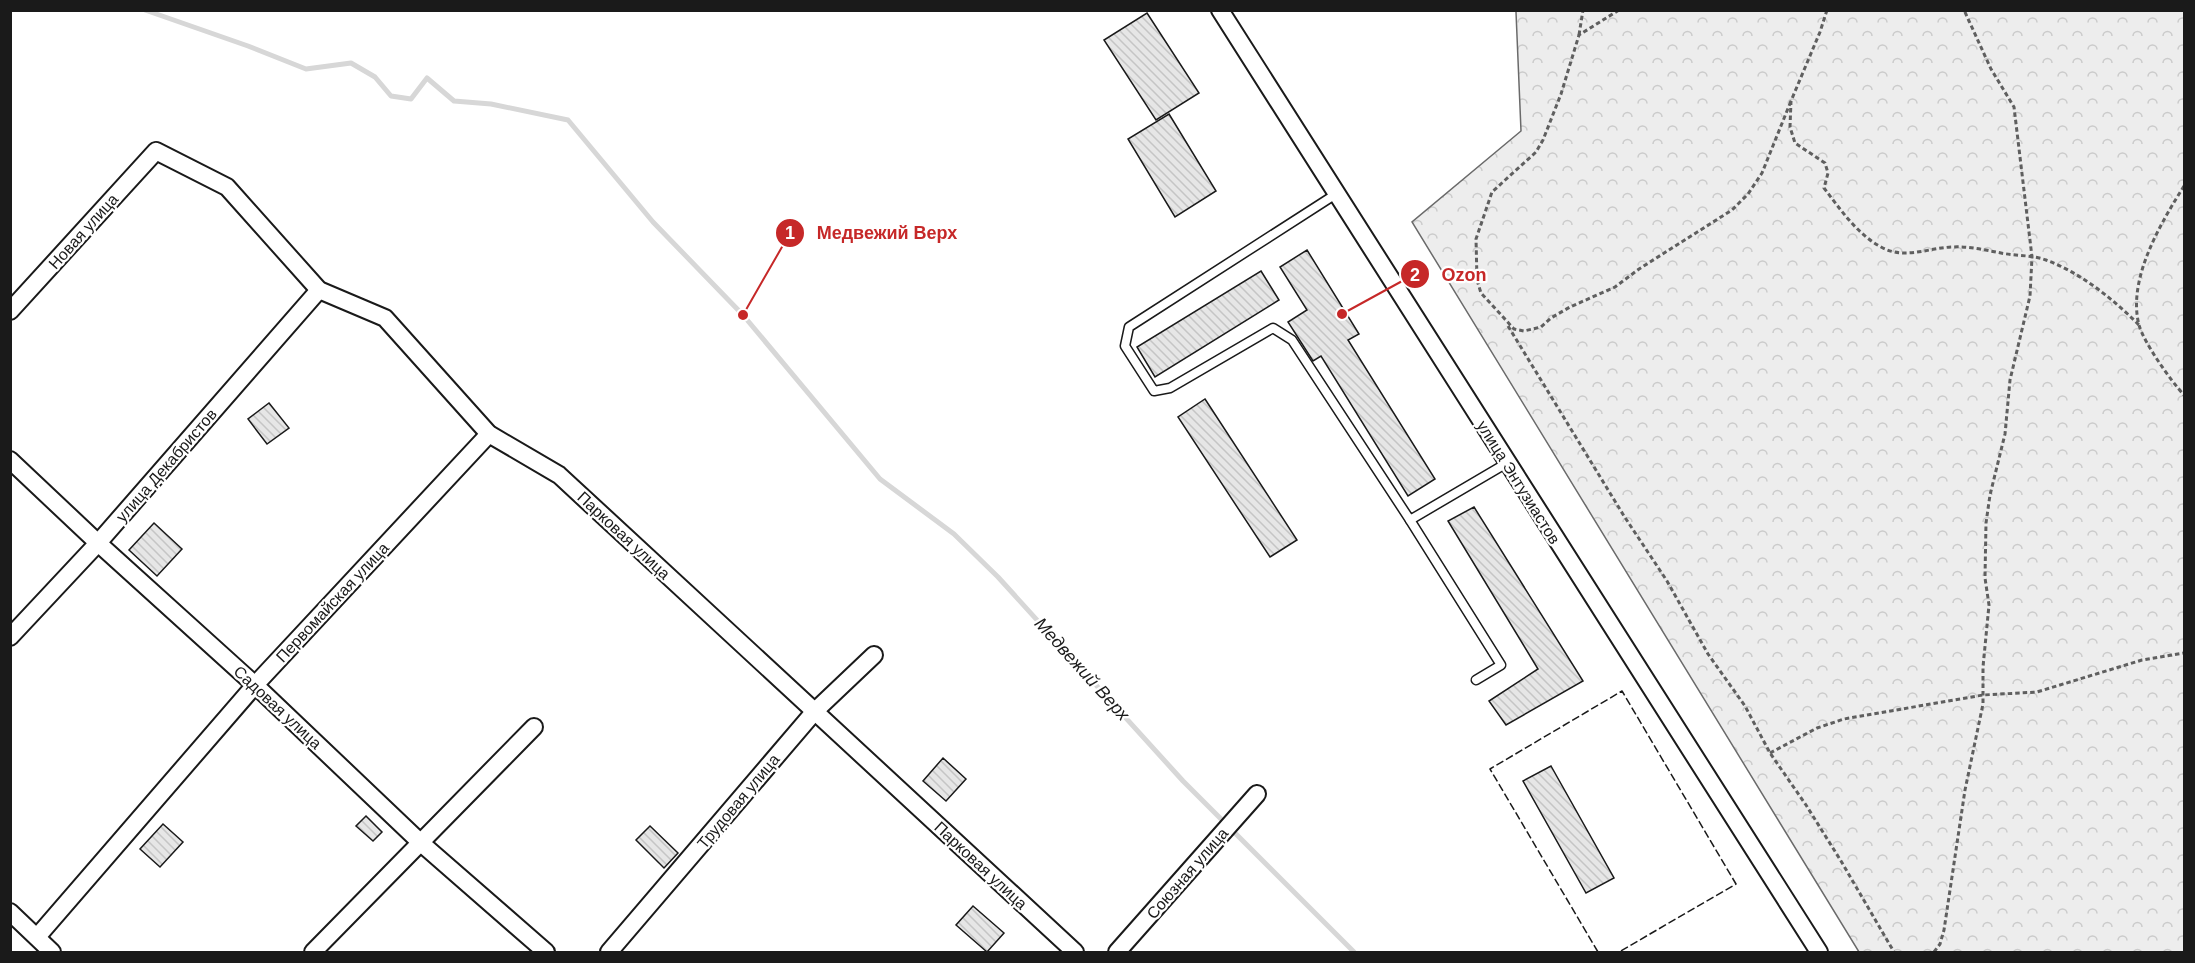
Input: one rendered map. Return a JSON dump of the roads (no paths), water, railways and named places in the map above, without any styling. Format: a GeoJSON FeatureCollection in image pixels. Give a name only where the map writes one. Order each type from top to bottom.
{"type":"FeatureCollection","features":[{"type":"Feature","properties":{"kind":"street","name":"улица Энтузиастов"},"geometry":{"type":"LineString","coordinates":[[1220,10],[1819,952]]}},
{"type":"Feature","properties":{"kind":"street","name":"Парковая улица"},"geometry":{"type":"LineString","coordinates":[[156,151],[226,187],[319,290],[385,318],[489,434],[559,475],[1075,952]]}},
{"type":"Feature","properties":{"kind":"street","name":"Новая улица"},"geometry":{"type":"LineString","coordinates":[[10,311],[156,151]]}},
{"type":"Feature","properties":{"kind":"street","name":"улица Декабристов"},"geometry":{"type":"LineString","coordinates":[[10,637],[98,543],[319,290]]}},
{"type":"Feature","properties":{"kind":"street","name":"Первомайская улица"},"geometry":{"type":"LineString","coordinates":[[36,937],[255,685],[489,434]]}},
{"type":"Feature","properties":{"kind":"street","name":"Садовая улица"},"geometry":{"type":"LineString","coordinates":[[10,460],[255,685],[421,843],[546,952]]}},
{"type":"Feature","properties":{"kind":"street","name":"Трудовая улица"},"geometry":{"type":"LineString","coordinates":[[609,952],[815,711],[874,656]]}},
{"type":"Feature","properties":{"kind":"street"},"geometry":{"type":"LineString","coordinates":[[314,952],[534,727]]}},
{"type":"Feature","properties":{"kind":"street","name":"Союзная улица"},"geometry":{"type":"LineString","coordinates":[[1117,952],[1257,794]]}},
{"type":"Feature","properties":{"kind":"street"},"geometry":{"type":"LineString","coordinates":[[10,912],[52,952]]}},
{"type":"Feature","properties":{"kind":"lane"},"geometry":{"type":"LineString","coordinates":[[1336,194],[1129,327],[1125,346],[1154,391],[1170,388],[1273,328],[1292,340],[1502,665],[1476,680]]}},
{"type":"Feature","properties":{"kind":"lane"},"geometry":{"type":"LineString","coordinates":[[1410,520],[1507,463]]}},
{"type":"Feature","properties":{"kind":"waterway","name":"Медвежий Верх"},"geometry":{"type":"LineString","coordinates":[[145,10],[306,69],[351,63],[375,77],[391,96],[411,99],[427,78],[454,101],[491,104],[568,120],[653,222],[743,315],[880,479],[954,534],[998,577],[1183,781],[1354,952]]}},
{"type":"Feature","properties":{"kind":"place","name":"Ozon"},"geometry":{"type":"Point","coordinates":[1342,314]}},
{"type":"Feature","properties":{"kind":"place","name":"Медвежий Верх"},"geometry":{"type":"Point","coordinates":[743,315]}}]}
